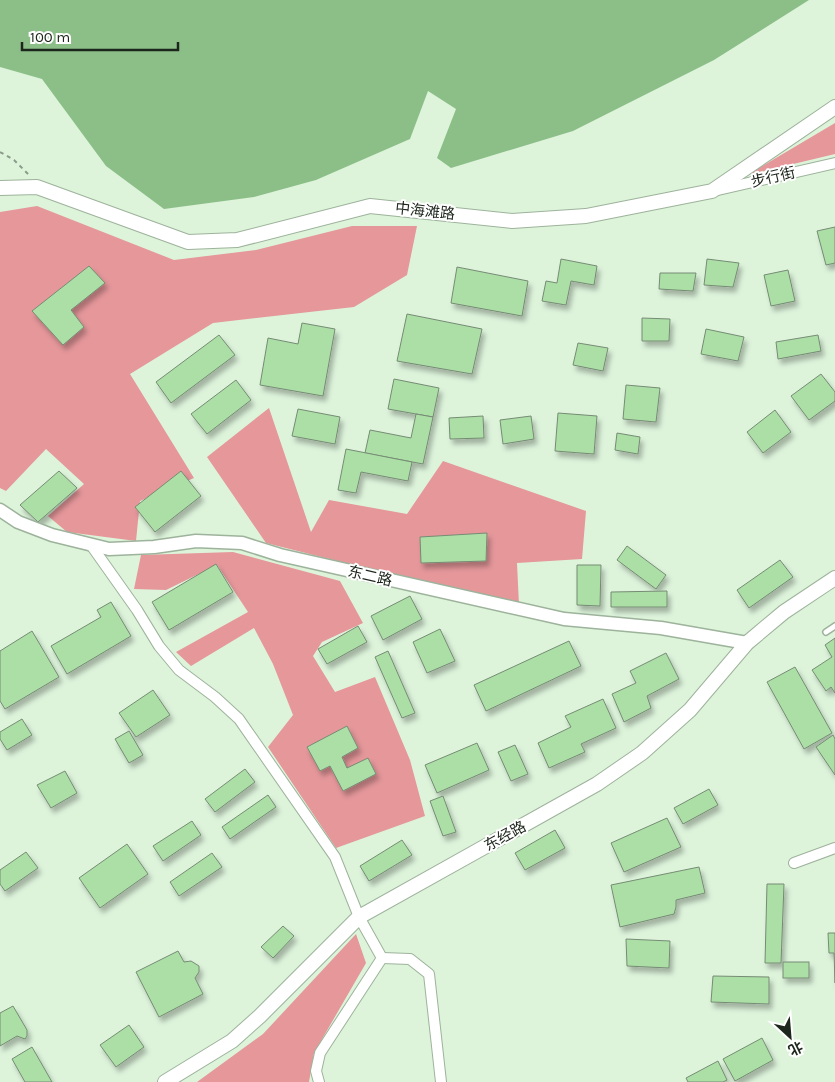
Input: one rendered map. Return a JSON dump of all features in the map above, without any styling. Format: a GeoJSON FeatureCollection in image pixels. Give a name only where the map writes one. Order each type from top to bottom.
{"type":"FeatureCollection","features":[{"type":"Feature","properties":{"kind":"main road","name":"中海滩路"},"geometry":{"type":"LineString","coordinates":[[0,188],[34,187],[137,222],[188,242],[238,240],[370,206],[512,222],[586,216],[712,191],[835,107]]}},
{"type":"Feature","properties":{"kind":"main road","name":"东经路"},"geometry":{"type":"LineString","coordinates":[[165,1082],[232,1041],[260,1016],[359,918],[597,784],[634,758],[690,710],[746,643],[784,612],[835,578]]}},
{"type":"Feature","properties":{"kind":"street","name":"步行街"},"geometry":{"type":"LineString","coordinates":[[712,191],[835,163]]}},
{"type":"Feature","properties":{"kind":"street","name":"东二路"},"geometry":{"type":"LineString","coordinates":[[0,510],[18,522],[52,535],[109,550],[154,547],[196,541],[242,543],[280,555],[564,619],[661,628],[746,643]]}},
{"type":"Feature","properties":{"kind":"street"},"geometry":{"type":"LineString","coordinates":[[91,545],[137,610],[159,646],[179,670],[239,718],[335,858],[359,918],[382,958]]}},
{"type":"Feature","properties":{"kind":"street"},"geometry":{"type":"LineString","coordinates":[[794,863],[835,848]]}},
{"type":"Feature","properties":{"kind":"street"},"geometry":{"type":"LineString","coordinates":[[319,1082],[316,1071],[320,1052],[382,958]]}},
{"type":"Feature","properties":{"kind":"street"},"geometry":{"type":"LineString","coordinates":[[382,958],[410,959],[429,974],[441,1082]]}},
{"type":"Feature","properties":{"kind":"lane"},"geometry":{"type":"LineString","coordinates":[[826,632],[835,626]]}},
{"type":"Feature","properties":{"kind":"path"},"geometry":{"type":"LineString","coordinates":[[0,152],[14,160],[28,174],[34,187]]}},
{"type":"Feature","properties":{"kind":"shaded area"},"geometry":{"type":"Polygon","coordinates":[[[0,0],[809,0],[714,60],[573,131],[451,168],[437,158],[456,109],[428,91],[410,139],[316,180],[254,197],[164,209],[106,166],[42,79],[0,67],[0,0]]]}},
{"type":"Feature","properties":{"kind":"shaded area"},"geometry":{"type":"Polygon","coordinates":[[[835,123],[835,154],[747,175],[835,123]]]}},
{"type":"Feature","properties":{"kind":"shaded area"},"geometry":{"type":"Polygon","coordinates":[[[37,206],[174,260],[256,250],[352,226],[417,226],[407,275],[354,307],[213,323],[130,374],[194,478],[140,501],[136,541],[67,532],[48,516],[84,484],[46,449],[6,491],[0,488],[0,212],[37,206]]]}},
{"type":"Feature","properties":{"kind":"shaded area"},"geometry":{"type":"Polygon","coordinates":[[[269,408],[311,532],[329,500],[407,514],[443,461],[586,511],[582,559],[517,563],[519,605],[496,601],[266,543],[207,457],[269,408]]]}},
{"type":"Feature","properties":{"kind":"shaded area"},"geometry":{"type":"Polygon","coordinates":[[[233,552],[340,581],[363,623],[322,642],[313,656],[335,692],[375,677],[410,760],[425,816],[336,848],[268,747],[293,715],[273,664],[254,628],[191,666],[176,652],[248,612],[217,565],[166,590],[134,589],[141,555],[233,552]]]}},
{"type":"Feature","properties":{"kind":"shaded area"},"geometry":{"type":"Polygon","coordinates":[[[356,934],[366,963],[314,1053],[309,1082],[197,1082],[263,1034],[356,934]]]}},
{"type":"Feature","properties":{"kind":"building"},"geometry":{"type":"Polygon","coordinates":[[[835,227],[835,263],[826,265],[817,231],[835,227]]]}},
{"type":"Feature","properties":{"kind":"building"},"geometry":{"type":"Polygon","coordinates":[[[561,259],[597,266],[594,285],[571,281],[566,305],[542,301],[546,281],[557,283],[561,259]]]}},
{"type":"Feature","properties":{"kind":"building"},"geometry":{"type":"Polygon","coordinates":[[[707,259],[739,263],[733,287],[704,285],[707,259]]]}},
{"type":"Feature","properties":{"kind":"building"},"geometry":{"type":"Polygon","coordinates":[[[89,266],[105,283],[71,310],[84,327],[63,345],[32,311],[89,266]]]}},
{"type":"Feature","properties":{"kind":"building"},"geometry":{"type":"Polygon","coordinates":[[[457,267],[528,281],[522,316],[451,303],[457,267]]]}},
{"type":"Feature","properties":{"kind":"building"},"geometry":{"type":"Polygon","coordinates":[[[788,270],[795,301],[771,306],[764,275],[788,270]]]}},
{"type":"Feature","properties":{"kind":"building"},"geometry":{"type":"Polygon","coordinates":[[[660,273],[696,273],[693,291],[659,289],[660,273]]]}},
{"type":"Feature","properties":{"kind":"building"},"geometry":{"type":"Polygon","coordinates":[[[407,314],[482,329],[472,374],[397,361],[407,314]]]}},
{"type":"Feature","properties":{"kind":"building"},"geometry":{"type":"Polygon","coordinates":[[[642,318],[670,319],[669,341],[642,341],[642,318]]]}},
{"type":"Feature","properties":{"kind":"building"},"geometry":{"type":"Polygon","coordinates":[[[302,323],[335,329],[323,396],[260,385],[268,338],[298,344],[302,323]]]}},
{"type":"Feature","properties":{"kind":"building"},"geometry":{"type":"Polygon","coordinates":[[[706,329],[744,337],[738,361],[701,354],[706,329]]]}},
{"type":"Feature","properties":{"kind":"building"},"geometry":{"type":"Polygon","coordinates":[[[219,335],[235,355],[171,403],[156,382],[219,335]]]}},
{"type":"Feature","properties":{"kind":"building"},"geometry":{"type":"Polygon","coordinates":[[[818,335],[821,351],[778,359],[776,342],[818,335]]]}},
{"type":"Feature","properties":{"kind":"building"},"geometry":{"type":"Polygon","coordinates":[[[578,343],[608,348],[603,371],[573,365],[578,343]]]}},
{"type":"Feature","properties":{"kind":"building"},"geometry":{"type":"Polygon","coordinates":[[[821,374],[835,392],[835,401],[809,420],[791,396],[821,374]]]}},
{"type":"Feature","properties":{"kind":"building"},"geometry":{"type":"Polygon","coordinates":[[[394,379],[439,388],[433,417],[388,409],[394,379]]]}},
{"type":"Feature","properties":{"kind":"building"},"geometry":{"type":"Polygon","coordinates":[[[236,380],[251,400],[207,434],[191,414],[236,380]]]}},
{"type":"Feature","properties":{"kind":"building"},"geometry":{"type":"Polygon","coordinates":[[[626,385],[660,388],[656,422],[623,419],[626,385]]]}},
{"type":"Feature","properties":{"kind":"building"},"geometry":{"type":"Polygon","coordinates":[[[298,409],[340,417],[335,444],[292,436],[298,409]]]}},
{"type":"Feature","properties":{"kind":"building"},"geometry":{"type":"Polygon","coordinates":[[[775,410],[791,432],[763,453],[747,432],[775,410]]]}},
{"type":"Feature","properties":{"kind":"building"},"geometry":{"type":"Polygon","coordinates":[[[558,413],[597,416],[594,454],[555,451],[558,413]]]}},
{"type":"Feature","properties":{"kind":"building"},"geometry":{"type":"Polygon","coordinates":[[[416,414],[433,417],[423,464],[365,453],[370,430],[411,438],[416,414]]]}},
{"type":"Feature","properties":{"kind":"building"},"geometry":{"type":"Polygon","coordinates":[[[483,416],[484,438],[450,439],[449,418],[483,416]]]}},
{"type":"Feature","properties":{"kind":"building"},"geometry":{"type":"Polygon","coordinates":[[[531,416],[534,439],[503,444],[500,420],[531,416]]]}},
{"type":"Feature","properties":{"kind":"building"},"geometry":{"type":"Polygon","coordinates":[[[617,433],[640,437],[638,454],[615,450],[617,433]]]}},
{"type":"Feature","properties":{"kind":"building"},"geometry":{"type":"Polygon","coordinates":[[[346,449],[412,462],[408,481],[361,472],[356,493],[338,490],[346,449]]]}},
{"type":"Feature","properties":{"kind":"building"},"geometry":{"type":"Polygon","coordinates":[[[59,471],[77,488],[38,522],[20,505],[59,471]]]}},
{"type":"Feature","properties":{"kind":"building"},"geometry":{"type":"Polygon","coordinates":[[[181,471],[201,496],[155,532],[135,507],[181,471]]]}},
{"type":"Feature","properties":{"kind":"building"},"geometry":{"type":"Polygon","coordinates":[[[487,533],[486,561],[421,563],[420,537],[487,533]]]}},
{"type":"Feature","properties":{"kind":"building"},"geometry":{"type":"Polygon","coordinates":[[[627,546],[666,575],[656,589],[617,560],[627,546]]]}},
{"type":"Feature","properties":{"kind":"building"},"geometry":{"type":"Polygon","coordinates":[[[780,560],[793,577],[749,608],[737,590],[780,560]]]}},
{"type":"Feature","properties":{"kind":"building"},"geometry":{"type":"Polygon","coordinates":[[[216,564],[233,592],[169,630],[152,602],[216,564]]]}},
{"type":"Feature","properties":{"kind":"building"},"geometry":{"type":"Polygon","coordinates":[[[577,565],[601,565],[600,606],[577,605],[577,565]]]}},
{"type":"Feature","properties":{"kind":"building"},"geometry":{"type":"Polygon","coordinates":[[[667,591],[667,607],[611,607],[611,592],[667,591]]]}},
{"type":"Feature","properties":{"kind":"building"},"geometry":{"type":"Polygon","coordinates":[[[410,596],[422,619],[383,640],[371,616],[410,596]]]}},
{"type":"Feature","properties":{"kind":"building"},"geometry":{"type":"Polygon","coordinates":[[[111,602],[131,636],[67,674],[51,646],[101,617],[97,610],[111,602]]]}},
{"type":"Feature","properties":{"kind":"building"},"geometry":{"type":"Polygon","coordinates":[[[358,626],[367,642],[327,664],[318,649],[358,626]]]}},
{"type":"Feature","properties":{"kind":"building"},"geometry":{"type":"Polygon","coordinates":[[[440,629],[455,661],[427,673],[413,642],[440,629]]]}},
{"type":"Feature","properties":{"kind":"building"},"geometry":{"type":"Polygon","coordinates":[[[32,631],[59,677],[5,709],[0,701],[0,651],[32,631]]]}},
{"type":"Feature","properties":{"kind":"building"},"geometry":{"type":"Polygon","coordinates":[[[835,638],[835,693],[831,687],[826,691],[812,670],[832,657],[825,645],[835,638]]]}},
{"type":"Feature","properties":{"kind":"building"},"geometry":{"type":"Polygon","coordinates":[[[569,641],[581,666],[486,711],[474,685],[569,641]]]}},
{"type":"Feature","properties":{"kind":"building"},"geometry":{"type":"Polygon","coordinates":[[[388,651],[415,713],[402,718],[375,657],[388,651]]]}},
{"type":"Feature","properties":{"kind":"building"},"geometry":{"type":"Polygon","coordinates":[[[666,653],[679,679],[647,696],[651,708],[624,722],[612,694],[636,683],[630,671],[666,653]]]}},
{"type":"Feature","properties":{"kind":"building"},"geometry":{"type":"Polygon","coordinates":[[[795,667],[832,733],[804,749],[767,682],[795,667]]]}},
{"type":"Feature","properties":{"kind":"building"},"geometry":{"type":"Polygon","coordinates":[[[153,690],[170,715],[136,737],[119,713],[153,690]]]}},
{"type":"Feature","properties":{"kind":"building"},"geometry":{"type":"Polygon","coordinates":[[[603,699],[616,728],[581,744],[585,752],[549,768],[538,743],[571,727],[565,716],[603,699]]]}},
{"type":"Feature","properties":{"kind":"building"},"geometry":{"type":"Polygon","coordinates":[[[22,719],[32,735],[7,750],[0,739],[0,732],[22,719]]]}},
{"type":"Feature","properties":{"kind":"building"},"geometry":{"type":"Polygon","coordinates":[[[347,726],[358,748],[342,757],[347,768],[368,758],[376,774],[343,791],[330,766],[320,771],[307,747],[347,726]]]}},
{"type":"Feature","properties":{"kind":"building"},"geometry":{"type":"Polygon","coordinates":[[[129,731],[143,755],[129,763],[115,739],[129,731]]]}},
{"type":"Feature","properties":{"kind":"building"},"geometry":{"type":"Polygon","coordinates":[[[833,735],[835,739],[835,775],[816,747],[833,735]]]}},
{"type":"Feature","properties":{"kind":"building"},"geometry":{"type":"Polygon","coordinates":[[[477,743],[489,770],[437,793],[425,765],[477,743]]]}},
{"type":"Feature","properties":{"kind":"building"},"geometry":{"type":"Polygon","coordinates":[[[515,745],[528,774],[511,781],[498,752],[515,745]]]}},
{"type":"Feature","properties":{"kind":"building"},"geometry":{"type":"Polygon","coordinates":[[[245,769],[255,782],[215,812],[205,799],[245,769]]]}},
{"type":"Feature","properties":{"kind":"building"},"geometry":{"type":"Polygon","coordinates":[[[65,771],[77,793],[51,808],[37,785],[65,771]]]}},
{"type":"Feature","properties":{"kind":"building"},"geometry":{"type":"Polygon","coordinates":[[[709,789],[718,805],[683,824],[674,808],[709,789]]]}},
{"type":"Feature","properties":{"kind":"building"},"geometry":{"type":"Polygon","coordinates":[[[268,795],[276,807],[230,839],[222,827],[268,795]]]}},
{"type":"Feature","properties":{"kind":"building"},"geometry":{"type":"Polygon","coordinates":[[[443,796],[456,832],[443,836],[430,801],[443,796]]]}},
{"type":"Feature","properties":{"kind":"building"},"geometry":{"type":"Polygon","coordinates":[[[667,818],[681,847],[624,872],[611,843],[667,818]]]}},
{"type":"Feature","properties":{"kind":"building"},"geometry":{"type":"Polygon","coordinates":[[[192,821],[201,835],[163,861],[153,846],[192,821]]]}},
{"type":"Feature","properties":{"kind":"building"},"geometry":{"type":"Polygon","coordinates":[[[555,830],[565,848],[525,870],[515,853],[555,830]]]}},
{"type":"Feature","properties":{"kind":"building"},"geometry":{"type":"Polygon","coordinates":[[[402,840],[412,855],[369,881],[360,866],[402,840]]]}},
{"type":"Feature","properties":{"kind":"building"},"geometry":{"type":"Polygon","coordinates":[[[127,844],[148,874],[100,908],[79,878],[127,844]]]}},
{"type":"Feature","properties":{"kind":"building"},"geometry":{"type":"Polygon","coordinates":[[[26,852],[38,868],[5,891],[0,884],[0,870],[26,852]]]}},
{"type":"Feature","properties":{"kind":"building"},"geometry":{"type":"Polygon","coordinates":[[[212,853],[222,867],[179,896],[170,882],[212,853]]]}},
{"type":"Feature","properties":{"kind":"building"},"geometry":{"type":"Polygon","coordinates":[[[699,867],[705,893],[676,900],[674,914],[620,927],[611,885],[699,867]]]}},
{"type":"Feature","properties":{"kind":"building"},"geometry":{"type":"Polygon","coordinates":[[[767,884],[784,884],[781,963],[765,963],[767,884]]]}},
{"type":"Feature","properties":{"kind":"building"},"geometry":{"type":"Polygon","coordinates":[[[283,926],[294,936],[273,958],[261,947],[283,926]]]}},
{"type":"Feature","properties":{"kind":"building"},"geometry":{"type":"Polygon","coordinates":[[[828,933],[835,933],[835,983],[834,953],[829,953],[828,933]]]}},
{"type":"Feature","properties":{"kind":"building"},"geometry":{"type":"Polygon","coordinates":[[[626,939],[670,941],[669,968],[627,966],[626,939]]]}},
{"type":"Feature","properties":{"kind":"building"},"geometry":{"type":"Polygon","coordinates":[[[178,951],[184,962],[191,961],[199,966],[199,972],[195,978],[203,994],[159,1017],[136,972],[178,951]]]}},
{"type":"Feature","properties":{"kind":"building"},"geometry":{"type":"Polygon","coordinates":[[[783,962],[809,962],[809,978],[783,978],[783,962]]]}},
{"type":"Feature","properties":{"kind":"building"},"geometry":{"type":"Polygon","coordinates":[[[713,976],[769,977],[769,1004],[711,1002],[713,976]]]}},
{"type":"Feature","properties":{"kind":"building"},"geometry":{"type":"Polygon","coordinates":[[[13,1006],[27,1030],[27,1036],[25,1039],[17,1036],[0,1046],[0,1013],[13,1006]]]}},
{"type":"Feature","properties":{"kind":"building"},"geometry":{"type":"Polygon","coordinates":[[[129,1025],[144,1047],[116,1067],[100,1045],[129,1025]]]}},
{"type":"Feature","properties":{"kind":"building"},"geometry":{"type":"Polygon","coordinates":[[[762,1038],[773,1060],[735,1081],[723,1059],[762,1038]]]}},
{"type":"Feature","properties":{"kind":"building"},"geometry":{"type":"Polygon","coordinates":[[[32,1047],[52,1082],[25,1082],[12,1059],[32,1047]]]}},
{"type":"Feature","properties":{"kind":"building"},"geometry":{"type":"Polygon","coordinates":[[[718,1061],[727,1080],[723,1082],[688,1082],[686,1078],[718,1061]]]}}]}
